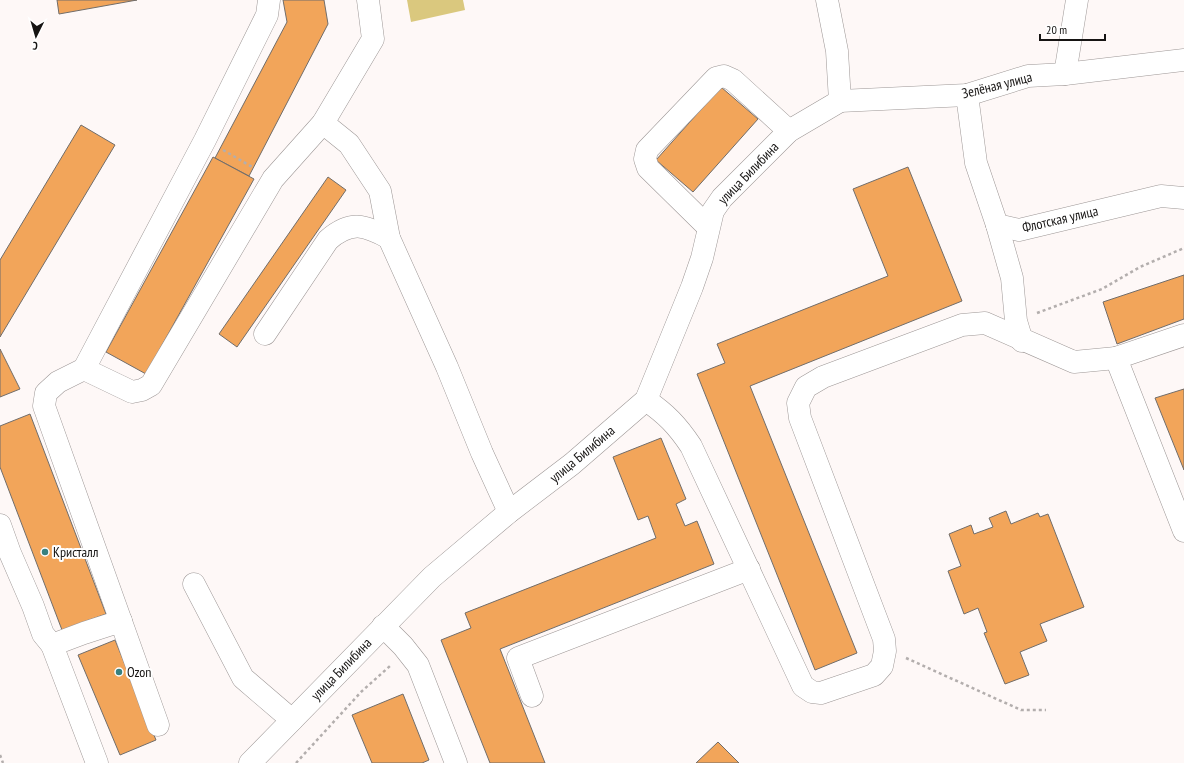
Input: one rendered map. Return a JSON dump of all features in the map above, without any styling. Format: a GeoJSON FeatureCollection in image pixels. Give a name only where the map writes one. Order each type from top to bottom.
{"type":"FeatureCollection","features":[{"type":"Feature","properties":{"kind":"street"},"geometry":{"type":"LineString","coordinates":[[158,725],[44,406],[46,393],[58,382],[84,369],[205,140],[267,15],[269,0]]}},
{"type":"Feature","properties":{"kind":"street"},"geometry":{"type":"LineString","coordinates":[[84,369],[132,392],[142,390],[151,385],[273,179],[323,123],[373,39],[368,0]]}},
{"type":"Feature","properties":{"kind":"street"},"geometry":{"type":"LineString","coordinates":[[828,0],[838,51],[840,101]]}},
{"type":"Feature","properties":{"kind":"street"},"geometry":{"type":"LineString","coordinates":[[1065,74],[1077,0]]}},
{"type":"Feature","properties":{"kind":"street","name":"Зелёная улица"},"geometry":{"type":"LineString","coordinates":[[840,101],[967,95],[1028,76],[1065,74],[1184,60]]}},
{"type":"Feature","properties":{"kind":"street"},"geometry":{"type":"LineString","coordinates":[[708,227],[648,168],[645,159],[647,150],[716,78],[724,76],[733,80],[789,131]]}},
{"type":"Feature","properties":{"kind":"street"},"geometry":{"type":"LineString","coordinates":[[967,95],[976,164],[997,225],[1012,278],[1019,331]]}},
{"type":"Feature","properties":{"kind":"street","name":"улица Билибина"},"geometry":{"type":"LineString","coordinates":[[250,763],[432,577],[509,512],[572,464],[646,400],[692,287],[702,258],[708,227],[713,211],[722,198],[789,131],[840,101]]}},
{"type":"Feature","properties":{"kind":"street"},"geometry":{"type":"LineString","coordinates":[[323,123],[350,144],[380,191],[389,238],[447,367],[482,453],[509,512]]}},
{"type":"Feature","properties":{"kind":"street","name":"Флотская улица"},"geometry":{"type":"LineString","coordinates":[[997,225],[1019,230],[1161,196],[1184,198]]}},
{"type":"Feature","properties":{"kind":"street"},"geometry":{"type":"LineString","coordinates":[[265,334],[328,240],[337,232],[348,227],[364,227],[375,230],[389,238]]}},
{"type":"Feature","properties":{"kind":"street"},"geometry":{"type":"LineString","coordinates":[[646,400],[665,413],[680,429],[691,446],[803,686],[812,692],[821,693],[874,675],[882,666],[885,651],[884,639],[800,418],[798,403],[806,386],[823,377],[962,325],[985,323],[1019,331],[1074,362],[1116,358],[1184,335]]}},
{"type":"Feature","properties":{"kind":"street"},"geometry":{"type":"LineString","coordinates":[[1116,358],[1184,531]]}},
{"type":"Feature","properties":{"kind":"street"},"geometry":{"type":"LineString","coordinates":[[0,525],[43,634],[52,645],[97,763]]}},
{"type":"Feature","properties":{"kind":"street"},"geometry":{"type":"LineString","coordinates":[[532,696],[518,658],[749,569]]}},
{"type":"Feature","properties":{"kind":"street"},"geometry":{"type":"LineString","coordinates":[[194,584],[243,678],[292,720]]}},
{"type":"Feature","properties":{"kind":"street"},"geometry":{"type":"LineString","coordinates":[[52,645],[121,621]]}},
{"type":"Feature","properties":{"kind":"street"},"geometry":{"type":"LineString","coordinates":[[383,626],[403,646],[418,665],[456,763]]}},
{"type":"Feature","properties":{"kind":"path"},"geometry":{"type":"LineString","coordinates":[[205,140],[273,179]]}},
{"type":"Feature","properties":{"kind":"path"},"geometry":{"type":"LineString","coordinates":[[1019,331],[1102,289],[1140,267],[1184,248]]}},
{"type":"Feature","properties":{"kind":"path"},"geometry":{"type":"LineString","coordinates":[[296,763],[361,692],[396,660],[403,646]]}},
{"type":"Feature","properties":{"kind":"path"},"geometry":{"type":"LineString","coordinates":[[885,651],[903,656],[1021,710],[1046,710]]}},
{"type":"Feature","properties":{"kind":"path"},"geometry":{"type":"LineString","coordinates":[[0,755],[3,763]]}},
{"type":"Feature","properties":{"kind":"shaded area"},"geometry":{"type":"Polygon","coordinates":[[[407,0],[463,0],[465,10],[411,22],[407,0]]]}},
{"type":"Feature","properties":{"kind":"building"},"geometry":{"type":"Polygon","coordinates":[[[57,0],[137,0],[59,14],[57,0]]]}},
{"type":"Feature","properties":{"kind":"building"},"geometry":{"type":"Polygon","coordinates":[[[283,0],[324,0],[328,24],[249,176],[215,158],[287,22],[283,0]]]}},
{"type":"Feature","properties":{"kind":"building"},"geometry":{"type":"Polygon","coordinates":[[[721,87],[758,119],[693,192],[656,160],[721,87]]]}},
{"type":"Feature","properties":{"kind":"building"},"geometry":{"type":"Polygon","coordinates":[[[81,125],[115,145],[0,337],[0,260],[81,125]]]}},
{"type":"Feature","properties":{"kind":"building"},"geometry":{"type":"Polygon","coordinates":[[[213,157],[254,179],[146,374],[106,352],[213,157]]]}},
{"type":"Feature","properties":{"kind":"building"},"geometry":{"type":"Polygon","coordinates":[[[908,167],[962,301],[750,386],[857,653],[815,670],[697,374],[725,363],[717,344],[888,276],[853,189],[908,167]]]}},
{"type":"Feature","properties":{"kind":"building"},"geometry":{"type":"Polygon","coordinates":[[[328,177],[346,190],[237,347],[219,334],[328,177]]]}},
{"type":"Feature","properties":{"kind":"building"},"geometry":{"type":"Polygon","coordinates":[[[1184,275],[1184,319],[1117,344],[1103,302],[1184,275]]]}},
{"type":"Feature","properties":{"kind":"building"},"geometry":{"type":"Polygon","coordinates":[[[0,349],[20,389],[0,397],[0,349]]]}},
{"type":"Feature","properties":{"kind":"building"},"geometry":{"type":"Polygon","coordinates":[[[1184,389],[1184,470],[1155,398],[1184,389]]]}},
{"type":"Feature","properties":{"kind":"building"},"geometry":{"type":"Polygon","coordinates":[[[30,414],[106,614],[62,630],[0,467],[0,426],[30,414]]]}},
{"type":"Feature","properties":{"kind":"building"},"geometry":{"type":"Polygon","coordinates":[[[661,438],[686,499],[676,504],[685,526],[697,521],[714,564],[500,649],[545,763],[490,763],[441,640],[471,628],[465,613],[656,538],[648,516],[638,520],[613,457],[661,438]]]}},
{"type":"Feature","properties":{"kind":"building"},"geometry":{"type":"Polygon","coordinates":[[[1006,511],[1011,524],[1038,513],[1040,517],[1048,514],[1084,607],[1040,624],[1047,641],[1020,652],[1029,675],[1005,684],[984,633],[987,632],[978,608],[964,614],[948,571],[961,566],[949,534],[971,525],[974,534],[993,527],[989,518],[1006,511]]]}},
{"type":"Feature","properties":{"kind":"building"},"geometry":{"type":"Polygon","coordinates":[[[115,640],[156,740],[120,755],[78,655],[115,640]]]}},
{"type":"Feature","properties":{"kind":"building"},"geometry":{"type":"Polygon","coordinates":[[[403,694],[429,760],[422,763],[372,763],[352,715],[403,694]]]}},
{"type":"Feature","properties":{"kind":"building"},"geometry":{"type":"Polygon","coordinates":[[[718,742],[739,763],[696,763],[718,742]]]}},
{"type":"Feature","properties":{"kind":"place","name":"Кристалл"},"geometry":{"type":"Point","coordinates":[45,552]}},
{"type":"Feature","properties":{"kind":"place","name":"Ozon"},"geometry":{"type":"Point","coordinates":[119,672]}}]}
